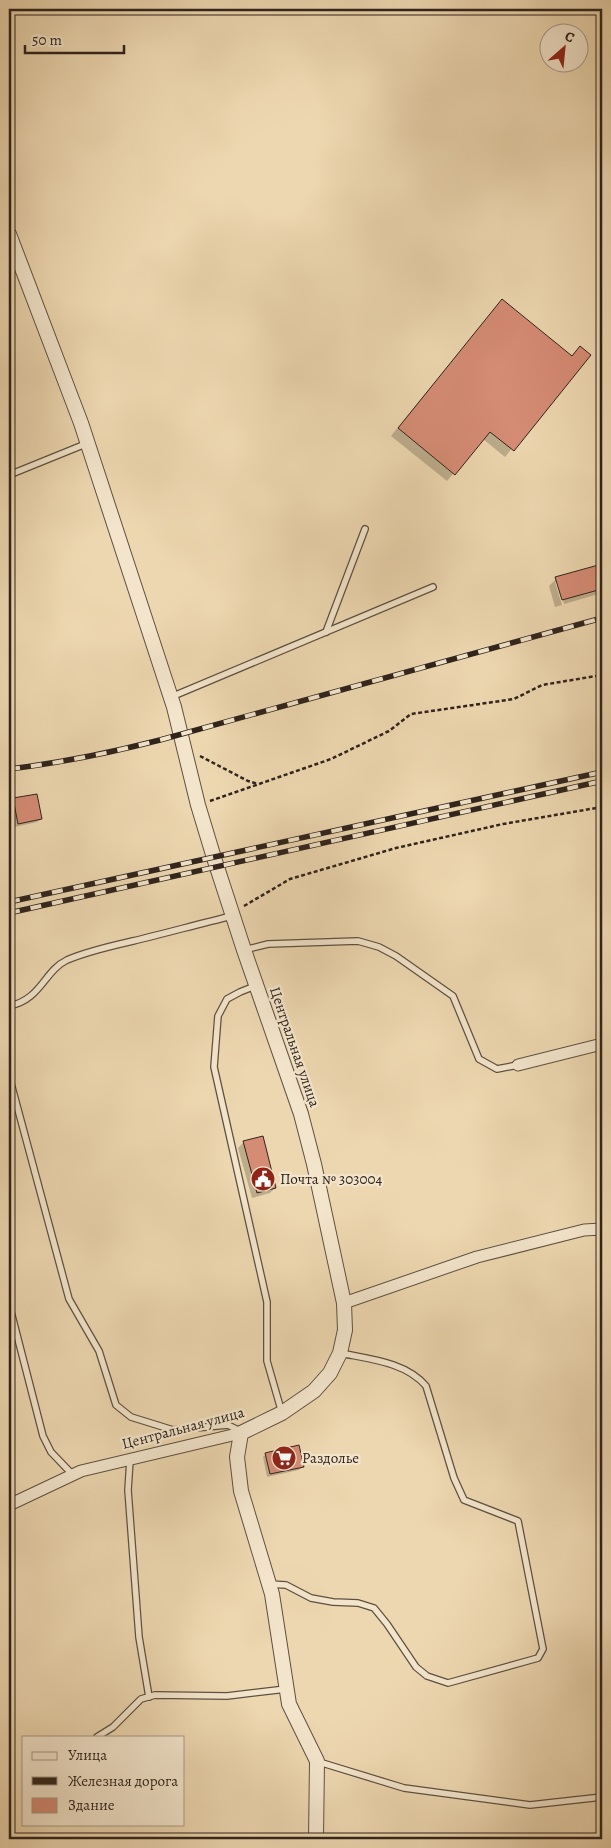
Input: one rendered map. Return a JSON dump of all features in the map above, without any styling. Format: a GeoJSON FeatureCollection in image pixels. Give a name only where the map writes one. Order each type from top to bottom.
{"type":"FeatureCollection","features":[{"type":"Feature","properties":{"kind":"street","name":"Центральная улица"},"geometry":{"type":"LineString","coordinates":[[9,234],[88,443],[170,697],[198,805],[232,914],[301,1114],[314,1164],[344,1303],[345,1330],[340,1353],[330,1373],[314,1391],[282,1413],[241,1433],[81,1472],[9,1505]]}},
{"type":"Feature","properties":{"kind":"street"},"geometry":{"type":"LineString","coordinates":[[518,1065],[602,1044]]}},
{"type":"Feature","properties":{"kind":"street"},"geometry":{"type":"LineString","coordinates":[[344,1303],[477,1256],[584,1230],[602,1230]]}},
{"type":"Feature","properties":{"kind":"street"},"geometry":{"type":"LineString","coordinates":[[241,1433],[237,1457],[240,1491],[269,1584],[289,1704],[317,1762],[316,1839]]}},
{"type":"Feature","properties":{"kind":"lane"},"geometry":{"type":"LineString","coordinates":[[9,474],[88,443]]}},
{"type":"Feature","properties":{"kind":"lane"},"geometry":{"type":"LineString","coordinates":[[326,632],[365,529]]}},
{"type":"Feature","properties":{"kind":"lane"},"geometry":{"type":"LineString","coordinates":[[170,697],[433,587]]}},
{"type":"Feature","properties":{"kind":"lane"},"geometry":{"type":"LineString","coordinates":[[9,1006],[18,1005],[36,993],[65,961],[94,951],[232,914]]}},
{"type":"Feature","properties":{"kind":"lane"},"geometry":{"type":"LineString","coordinates":[[244,950],[268,944],[358,941],[379,947],[396,956],[453,996],[479,1059],[497,1069],[518,1065]]}},
{"type":"Feature","properties":{"kind":"lane"},"geometry":{"type":"LineString","coordinates":[[256,986],[227,999],[218,1016],[214,1067],[267,1302],[267,1361],[282,1413]]}},
{"type":"Feature","properties":{"kind":"lane"},"geometry":{"type":"LineString","coordinates":[[9,1076],[70,1299],[99,1350],[116,1405],[131,1417],[173,1430],[228,1426],[241,1433]]}},
{"type":"Feature","properties":{"kind":"lane"},"geometry":{"type":"LineString","coordinates":[[9,1304],[43,1436],[51,1452],[73,1475]]}},
{"type":"Feature","properties":{"kind":"lane"},"geometry":{"type":"LineString","coordinates":[[269,1584],[286,1585],[311,1598],[333,1602],[358,1603],[374,1608],[416,1667],[427,1676],[448,1683],[538,1658],[543,1649],[518,1521],[464,1500],[454,1478],[426,1386],[419,1378],[399,1367],[340,1353]]}},
{"type":"Feature","properties":{"kind":"lane"},"geometry":{"type":"LineString","coordinates":[[130,1460],[128,1490],[139,1637],[150,1697]]}},
{"type":"Feature","properties":{"kind":"lane"},"geometry":{"type":"LineString","coordinates":[[99,1736],[113,1727],[142,1700],[155,1695],[227,1696],[286,1689]]}},
{"type":"Feature","properties":{"kind":"lane"},"geometry":{"type":"LineString","coordinates":[[317,1762],[404,1788],[530,1805],[602,1797]]}},
{"type":"Feature","properties":{"kind":"path"},"geometry":{"type":"LineString","coordinates":[[198,805],[331,759],[389,731],[411,714],[514,699],[542,684],[602,675]]}},
{"type":"Feature","properties":{"kind":"path"},"geometry":{"type":"LineString","coordinates":[[184,747],[241,778],[260,784]]}},
{"type":"Feature","properties":{"kind":"path"},"geometry":{"type":"LineString","coordinates":[[232,914],[290,879],[396,848],[503,824],[602,807]]}},
{"type":"Feature","properties":{"kind":"building"},"geometry":{"type":"Polygon","coordinates":[[[502,299],[572,356],[580,346],[591,355],[514,451],[490,432],[455,475],[398,428],[502,299]]]}},
{"type":"Feature","properties":{"kind":"building"},"geometry":{"type":"Polygon","coordinates":[[[602,564],[602,589],[562,600],[555,577],[602,564]]]}},
{"type":"Feature","properties":{"kind":"building"},"geometry":{"type":"Polygon","coordinates":[[[37,794],[42,819],[18,824],[13,798],[37,794]]]}},
{"type":"Feature","properties":{"kind":"building"},"geometry":{"type":"Polygon","coordinates":[[[263,1136],[276,1188],[257,1193],[243,1141],[263,1136]]]}},
{"type":"Feature","properties":{"kind":"building"},"geometry":{"type":"Polygon","coordinates":[[[299,1445],[304,1467],[270,1474],[265,1453],[299,1445]]]}},
{"type":"Feature","properties":{"kind":"waterway"},"geometry":{"type":"LineString","coordinates":[[485,1839],[499,1839]]}},
{"type":"Feature","properties":{"kind":"railway"},"geometry":{"type":"LineString","coordinates":[[9,769],[84,757],[160,740],[602,618]]}},
{"type":"Feature","properties":{"kind":"railway"},"geometry":{"type":"LineString","coordinates":[[9,902],[602,772]]}},
{"type":"Feature","properties":{"kind":"railway"},"geometry":{"type":"LineString","coordinates":[[9,913],[602,781]]}},
{"type":"Feature","properties":{"kind":"place","name":"Почта № 303004"},"geometry":{"type":"Point","coordinates":[263,1179]}},
{"type":"Feature","properties":{"kind":"place","name":"Раздолье"},"geometry":{"type":"Point","coordinates":[284,1458]}}]}
